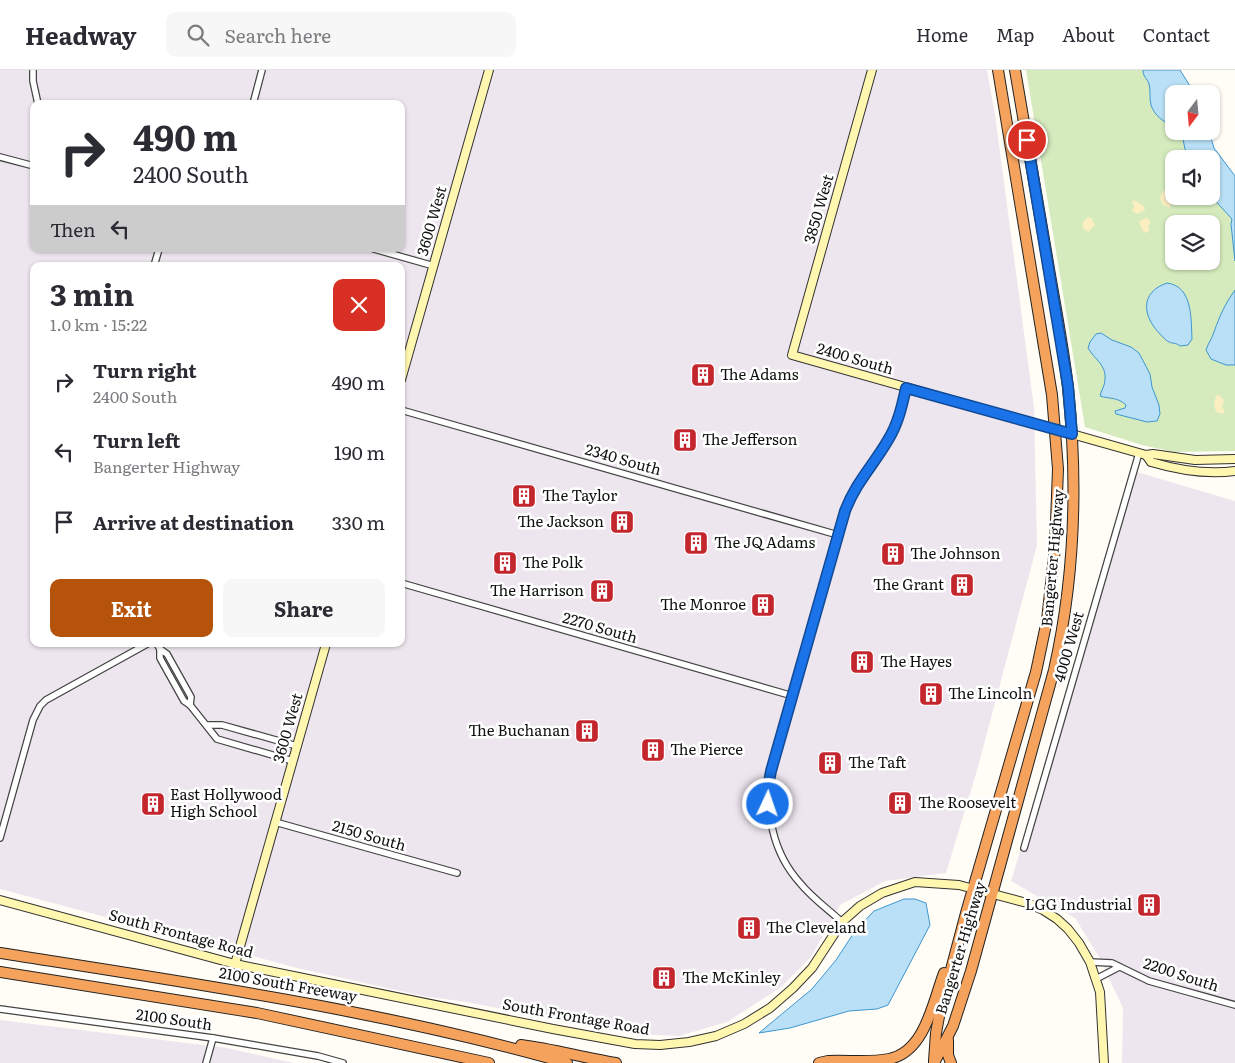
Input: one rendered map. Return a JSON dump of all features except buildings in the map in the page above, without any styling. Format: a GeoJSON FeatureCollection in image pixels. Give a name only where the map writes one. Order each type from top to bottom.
{"type":"FeatureCollection","features":[{"type":"Feature","properties":{"kind":"highway","name":"Bangerter Highway"},"geometry":{"type":"LineString","coordinates":[[934,1063],[938,1022],[966,913],[1036,672],[1054,568],[1057,516],[1056,430],[1048,365],[998,70]]}},
{"type":"Feature","properties":{"kind":"highway","name":"Bangerter Highway"},"geometry":{"type":"LineString","coordinates":[[934,1063],[948,1036],[964,994],[993,894],[1044,711],[1061,640],[1069,584],[1075,479],[1068,386],[1015,70]]}},
{"type":"Feature","properties":{"kind":"highway"},"geometry":{"type":"LineString","coordinates":[[819,1063],[889,1059],[904,1054],[915,1045],[924,1027],[966,913]]}},
{"type":"Feature","properties":{"kind":"highway","name":"2100 South Freeway"},"geometry":{"type":"LineString","coordinates":[[0,953],[282,998],[478,1039],[567,1063]]}},
{"type":"Feature","properties":{"kind":"highway"},"geometry":{"type":"LineString","coordinates":[[0,973],[95,986],[257,1013],[489,1063]]}},
{"type":"Feature","properties":{"kind":"highway"},"geometry":{"type":"LineString","coordinates":[[948,1036],[948,1055],[951,1063]]}},
{"type":"Feature","properties":{"kind":"highway"},"geometry":{"type":"LineString","coordinates":[[478,1039],[546,1048],[594,1060],[616,1063]]}},
{"type":"Feature","properties":{"kind":"highway"},"geometry":{"type":"LineString","coordinates":[[444,1052],[468,1063]]}},
{"type":"Feature","properties":{"kind":"street"},"geometry":{"type":"LineString","coordinates":[[34,70],[37,100]]}},
{"type":"Feature","properties":{"kind":"street"},"geometry":{"type":"LineString","coordinates":[[254,100],[262,70]]}},
{"type":"Feature","properties":{"kind":"street","name":"3600 West"},"geometry":{"type":"LineString","coordinates":[[405,366],[489,70]]}},
{"type":"Feature","properties":{"kind":"street","name":"3850 West"},"geometry":{"type":"LineString","coordinates":[[792,355],[872,70]]}},
{"type":"Feature","properties":{"kind":"street"},"geometry":{"type":"LineString","coordinates":[[0,157],[30,165]]}},
{"type":"Feature","properties":{"kind":"street"},"geometry":{"type":"LineString","coordinates":[[385,252],[434,266]]}},
{"type":"Feature","properties":{"kind":"street","name":"2400 South"},"geometry":{"type":"LineString","coordinates":[[792,355],[1142,454]]}},
{"type":"Feature","properties":{"kind":"street"},"geometry":{"type":"LineString","coordinates":[[842,922],[807,892],[787,866],[778,850],[770,820],[768,787],[792,696],[850,498],[865,472],[881,452],[893,432],[906,388]]}},
{"type":"Feature","properties":{"kind":"street","name":"2340 South"},"geometry":{"type":"LineString","coordinates":[[405,411],[838,535]]}},
{"type":"Feature","properties":{"kind":"street"},"geometry":{"type":"LineString","coordinates":[[1142,454],[1195,460],[1235,459]]}},
{"type":"Feature","properties":{"kind":"street"},"geometry":{"type":"LineString","coordinates":[[1142,454],[1151,462],[1176,469],[1208,472],[1235,471]]}},
{"type":"Feature","properties":{"kind":"street","name":"4000 West"},"geometry":{"type":"LineString","coordinates":[[1024,848],[1142,454]]}},
{"type":"Feature","properties":{"kind":"street","name":"2270 South"},"geometry":{"type":"LineString","coordinates":[[405,584],[792,696]]}},
{"type":"Feature","properties":{"kind":"street"},"geometry":{"type":"LineString","coordinates":[[0,838],[34,720],[40,706],[64,689],[141,647]]}},
{"type":"Feature","properties":{"kind":"street"},"geometry":{"type":"LineString","coordinates":[[159,647],[168,654],[191,697],[190,705],[208,725],[217,739],[293,761]]}},
{"type":"Feature","properties":{"kind":"street","name":"3600 West"},"geometry":{"type":"LineString","coordinates":[[235,964],[325,647]]}},
{"type":"Feature","properties":{"kind":"street"},"geometry":{"type":"LineString","coordinates":[[208,725],[222,725],[297,746]]}},
{"type":"Feature","properties":{"kind":"street","name":"2150 South"},"geometry":{"type":"LineString","coordinates":[[275,822],[456,873]]}},
{"type":"Feature","properties":{"kind":"street","name":"South Frontage Road"},"geometry":{"type":"LineString","coordinates":[[0,900],[235,964],[562,1031],[635,1044],[660,1045],[689,1042],[716,1036],[744,1024],[770,1008],[793,988],[812,968],[842,922],[860,906],[882,893],[915,882],[937,882],[973,888],[1027,904],[1043,910],[1057,919],[1079,943],[1090,962],[1096,979],[1100,992],[1104,1063]]}},
{"type":"Feature","properties":{"kind":"street","name":"2200 South"},"geometry":{"type":"LineString","coordinates":[[1090,962],[1112,963],[1150,981],[1235,1005]]}},
{"type":"Feature","properties":{"kind":"street","name":"2200 South"},"geometry":{"type":"LineString","coordinates":[[1096,979],[1119,967]]}},
{"type":"Feature","properties":{"kind":"street","name":"2100 South"},"geometry":{"type":"LineString","coordinates":[[0,1011],[213,1038],[318,1056],[342,1063]]}},
{"type":"Feature","properties":{"kind":"street"},"geometry":{"type":"LineString","coordinates":[[206,1063],[213,1038]]}},
{"type":"Feature","properties":{"kind":"shaded area"},"geometry":{"type":"Polygon","coordinates":[[[0,70],[987,70],[995,115],[1034,408],[1037,545],[978,767],[946,873],[885,881],[840,905],[811,957],[780,988],[727,1022],[679,1036],[632,1034],[466,1002],[423,996],[297,968],[0,889],[0,70]]]}},
{"type":"Feature","properties":{"kind":"shaded area"},"geometry":{"type":"Polygon","coordinates":[[[1137,472],[1235,501],[1235,1063],[1122,1063],[1123,1008],[1099,957],[1075,918],[1011,881],[1137,472]]]}},
{"type":"Feature","properties":{"kind":"shaded area"},"geometry":{"type":"Polygon","coordinates":[[[0,1020],[227,1048],[294,1063],[0,1063],[0,1020]]]}},
{"type":"Feature","properties":{"kind":"green space"},"geometry":{"type":"Polygon","coordinates":[[[1026,70],[1171,70],[1173,85],[1165,85],[1165,140],[1205,140],[1210,150],[1165,150],[1165,205],[1220,205],[1220,170],[1235,201],[1235,451],[1174,452],[1142,445],[1085,427],[1026,70]]]}},
{"type":"Feature","properties":{"kind":"sand"},"geometry":{"type":"Polygon","coordinates":[[[1163,191],[1165,191],[1165,205],[1170,205],[1170,208],[1163,205],[1160,198],[1163,191]]]}},
{"type":"Feature","properties":{"kind":"sand"},"geometry":{"type":"Polygon","coordinates":[[[1134,200],[1144,206],[1145,210],[1137,214],[1132,211],[1134,206],[1132,202],[1134,200]]]}},
{"type":"Feature","properties":{"kind":"sand"},"geometry":{"type":"Polygon","coordinates":[[[1088,217],[1091,218],[1095,225],[1088,232],[1083,228],[1083,222],[1088,217]]]}},
{"type":"Feature","properties":{"kind":"sand"},"geometry":{"type":"Polygon","coordinates":[[[1148,218],[1151,222],[1148,226],[1150,231],[1144,233],[1139,222],[1148,218]]]}},
{"type":"Feature","properties":{"kind":"sand"},"geometry":{"type":"Polygon","coordinates":[[[1219,395],[1224,400],[1222,407],[1225,411],[1223,414],[1216,412],[1214,404],[1216,396],[1219,395]]]}},
{"type":"Feature","properties":{"kind":"water"},"geometry":{"type":"Polygon","coordinates":[[[1143,70],[1180,70],[1189,85],[1165,85],[1165,122],[1152,109],[1149,84],[1143,70]]]}},
{"type":"Feature","properties":{"kind":"water"},"geometry":{"type":"Polygon","coordinates":[[[1183,140],[1212,140],[1216,150],[1185,150],[1183,140]]]}},
{"type":"Feature","properties":{"kind":"water"},"geometry":{"type":"Polygon","coordinates":[[[1220,156],[1235,176],[1235,261],[1232,219],[1219,205],[1220,156]]]}},
{"type":"Feature","properties":{"kind":"water"},"geometry":{"type":"Polygon","coordinates":[[[1167,283],[1175,285],[1182,290],[1189,305],[1192,339],[1188,345],[1180,346],[1167,341],[1154,327],[1147,312],[1148,298],[1152,292],[1167,283]]]}},
{"type":"Feature","properties":{"kind":"water"},"geometry":{"type":"Polygon","coordinates":[[[1235,290],[1235,365],[1226,365],[1211,359],[1206,350],[1218,320],[1235,290]]]}},
{"type":"Feature","properties":{"kind":"water"},"geometry":{"type":"Polygon","coordinates":[[[1101,333],[1112,340],[1131,347],[1139,353],[1150,374],[1152,387],[1159,405],[1160,414],[1157,421],[1147,422],[1116,414],[1115,411],[1125,408],[1126,405],[1117,399],[1100,396],[1105,382],[1104,370],[1088,348],[1096,334],[1101,333]]]}},
{"type":"Feature","properties":{"kind":"water"},"geometry":{"type":"Polygon","coordinates":[[[904,899],[915,899],[926,903],[930,925],[888,1005],[877,1009],[849,1011],[790,1028],[759,1033],[812,989],[836,960],[855,931],[874,911],[904,899]]]}},
{"type":"Feature","properties":{"kind":"place","name":"The Adams"},"geometry":{"type":"Point","coordinates":[703,375]}},
{"type":"Feature","properties":{"kind":"place","name":"The Jefferson"},"geometry":{"type":"Point","coordinates":[685,440]}},
{"type":"Feature","properties":{"kind":"place","name":"The Taylor"},"geometry":{"type":"Point","coordinates":[524,496]}},
{"type":"Feature","properties":{"kind":"place","name":"The Jackson"},"geometry":{"type":"Point","coordinates":[622,522]}},
{"type":"Feature","properties":{"kind":"place","name":"The JQ Adams"},"geometry":{"type":"Point","coordinates":[696,543]}},
{"type":"Feature","properties":{"kind":"place","name":"The Johnson"},"geometry":{"type":"Point","coordinates":[893,554]}},
{"type":"Feature","properties":{"kind":"place","name":"The Polk"},"geometry":{"type":"Point","coordinates":[505,563]}},
{"type":"Feature","properties":{"kind":"place","name":"The Grant"},"geometry":{"type":"Point","coordinates":[962,585]}},
{"type":"Feature","properties":{"kind":"place","name":"The Harrison"},"geometry":{"type":"Point","coordinates":[602,591]}},
{"type":"Feature","properties":{"kind":"place","name":"The Monroe"},"geometry":{"type":"Point","coordinates":[763,605]}},
{"type":"Feature","properties":{"kind":"place","name":"The Hayes"},"geometry":{"type":"Point","coordinates":[862,662]}},
{"type":"Feature","properties":{"kind":"place","name":"The Lincoln"},"geometry":{"type":"Point","coordinates":[931,694]}},
{"type":"Feature","properties":{"kind":"place","name":"The Buchanan"},"geometry":{"type":"Point","coordinates":[587,731]}},
{"type":"Feature","properties":{"kind":"place","name":"The Pierce"},"geometry":{"type":"Point","coordinates":[653,750]}},
{"type":"Feature","properties":{"kind":"place","name":"The Taft"},"geometry":{"type":"Point","coordinates":[830,763]}},
{"type":"Feature","properties":{"kind":"place","name":"The Roosevelt"},"geometry":{"type":"Point","coordinates":[900,803]}},
{"type":"Feature","properties":{"kind":"place","name":"East Hollywood High School"},"geometry":{"type":"Point","coordinates":[153,804]}},
{"type":"Feature","properties":{"kind":"place","name":"LGG Industrial"},"geometry":{"type":"Point","coordinates":[1149,905]}},
{"type":"Feature","properties":{"kind":"place","name":"The Cleveland"},"geometry":{"type":"Point","coordinates":[749,928]}},
{"type":"Feature","properties":{"kind":"place","name":"The McKinley"},"geometry":{"type":"Point","coordinates":[664,978]}},
{"type":"Feature","properties":{"kind":"route"},"geometry":{"type":"LineString","coordinates":[[768,804],[768,787],[771,771],[845,511],[865,472],[881,452],[893,432],[906,388],[1072,434],[1068,386],[1027,140]]}}]}
